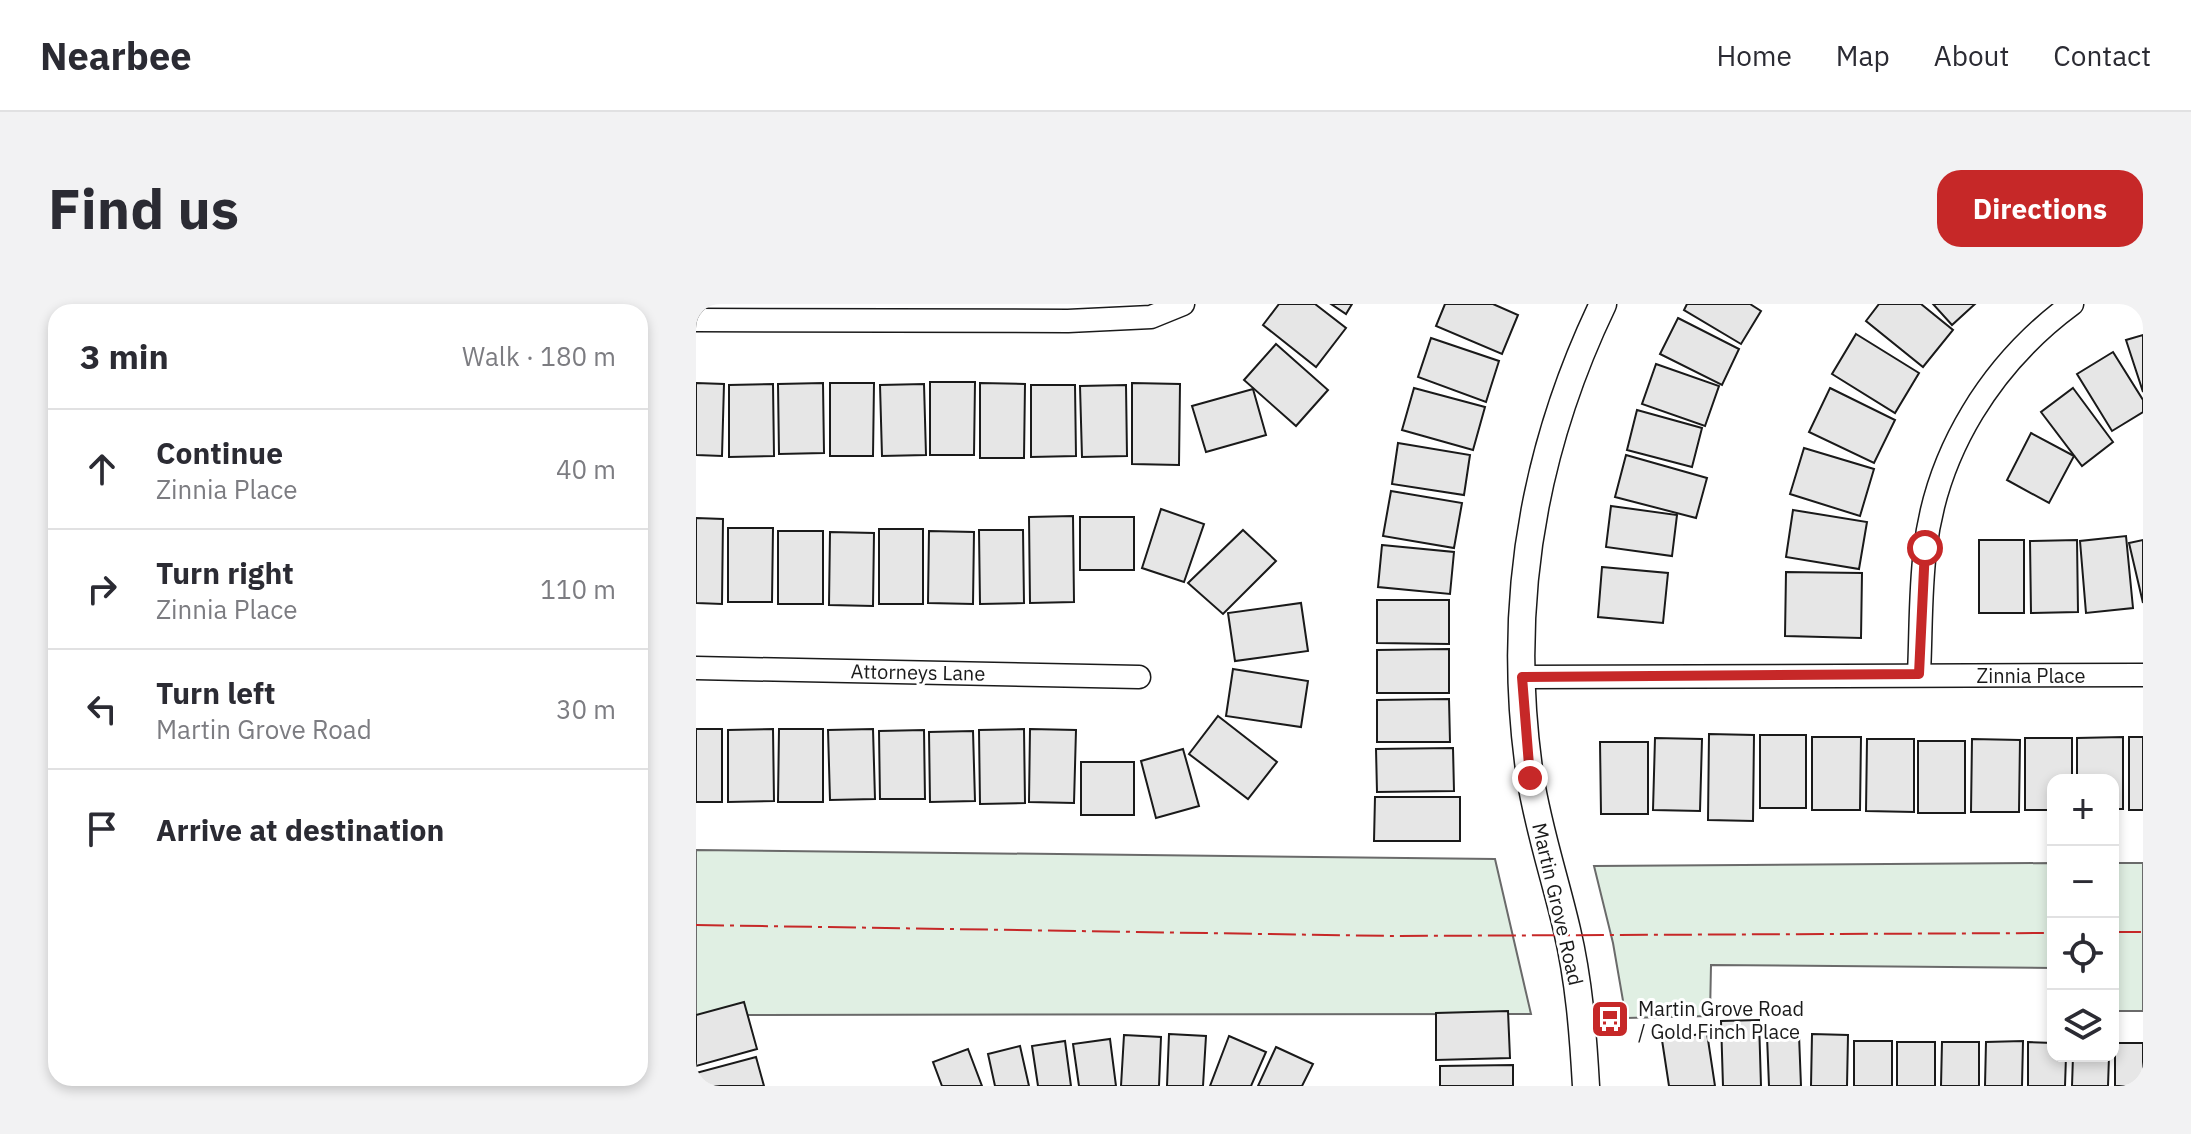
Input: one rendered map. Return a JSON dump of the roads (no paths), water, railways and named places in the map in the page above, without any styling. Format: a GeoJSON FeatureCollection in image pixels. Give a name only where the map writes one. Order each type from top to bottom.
{"type":"FeatureCollection","features":[{"type":"Feature","properties":{"kind":"street"},"geometry":{"type":"LineString","coordinates":[[696,320],[907,312],[1068,321],[1151,317],[1183,304]]}},
{"type":"Feature","properties":{"kind":"street","name":"Martin Grove Road"},"geometry":{"type":"LineString","coordinates":[[1586,1086],[1576,976],[1530,778],[1522,677],[1521,611],[1533,515],[1544,460],[1569,383],[1603,304]]}},
{"type":"Feature","properties":{"kind":"street"},"geometry":{"type":"LineString","coordinates":[[1919,674],[1925,548],[1939,484],[1953,446],[1975,406],[2005,366],[2041,327],[2072,304]]}},
{"type":"Feature","properties":{"kind":"street","name":"Attorneys Lane"},"geometry":{"type":"LineString","coordinates":[[696,668],[1139,677]]}},
{"type":"Feature","properties":{"kind":"street","name":"Zinnia Place"},"geometry":{"type":"LineString","coordinates":[[1522,677],[2143,675]]}},
{"type":"Feature","properties":{"kind":"place","name":"Martin Grove Road / Gold Finch Place"},"geometry":{"type":"Point","coordinates":[1610,1019]}}]}
